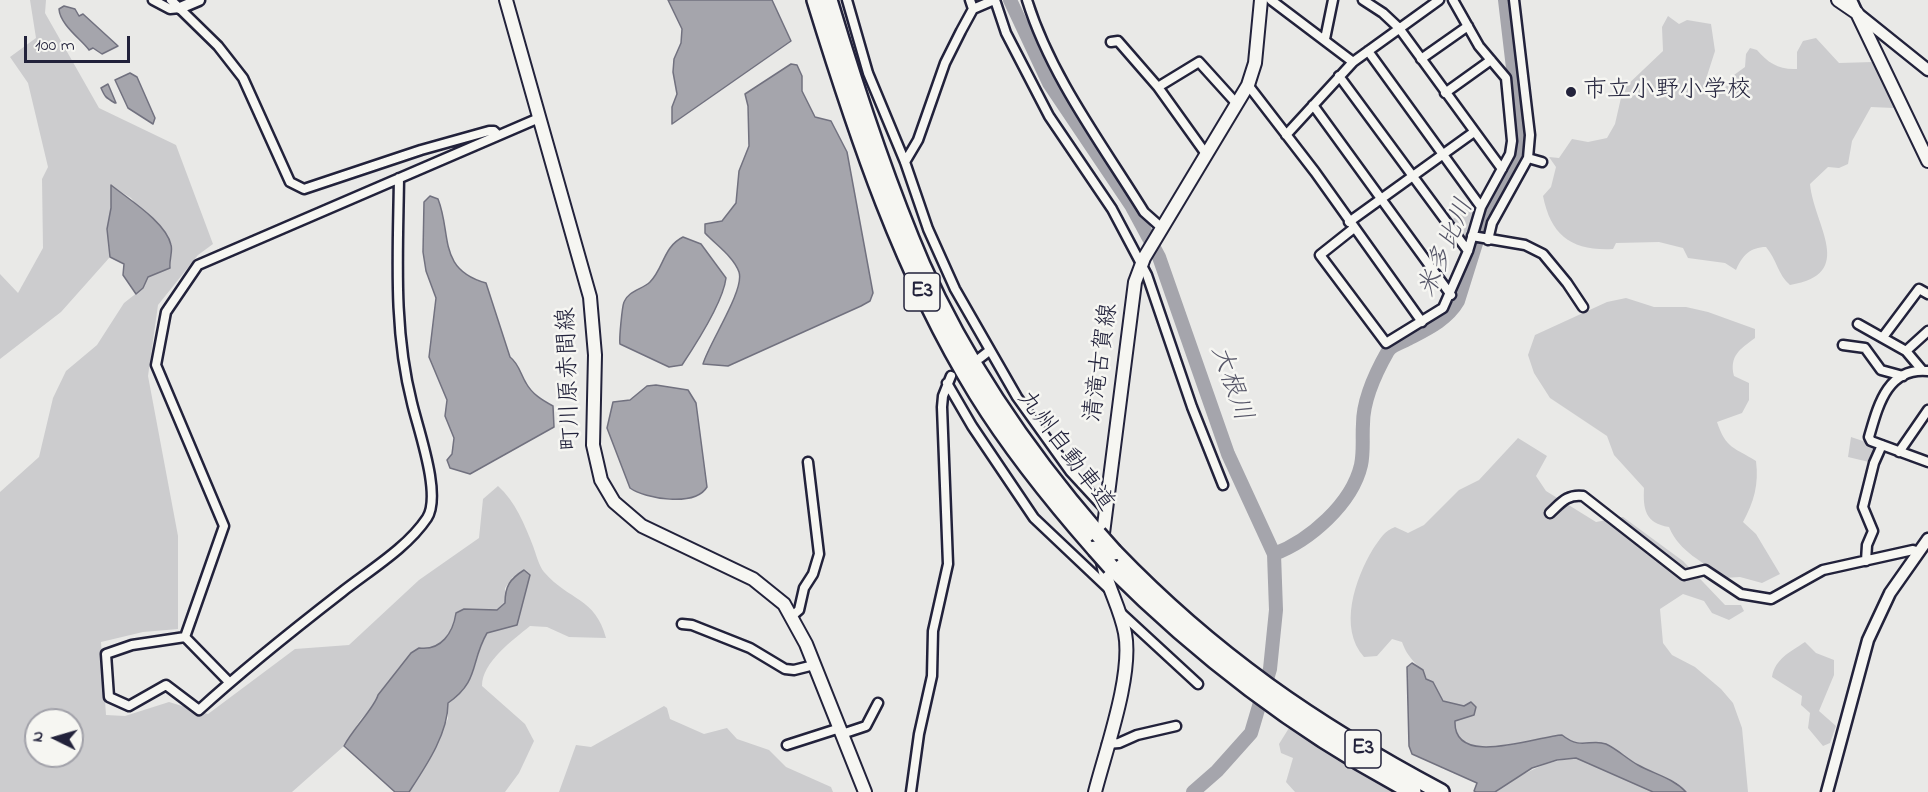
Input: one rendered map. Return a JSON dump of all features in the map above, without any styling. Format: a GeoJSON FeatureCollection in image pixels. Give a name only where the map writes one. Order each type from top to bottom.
{"type":"FeatureCollection","features":[{"type":"Feature","properties":{"kind":"highway","name":"九州自動車道"},"geometry":{"type":"LineString","coordinates":[[815,0],[872,173],[914,276],[976,393],[1012,446],[1113,560],[1167,605],[1246,680],[1413,792]]}},
{"type":"Feature","properties":{"kind":"highway","name":"九州自動車道"},"geometry":{"type":"LineString","coordinates":[[829,0],[862,108],[923,267],[952,325],[1019,435],[1096,541]]}},
{"type":"Feature","properties":{"kind":"highway","name":"九州自動車道"},"geometry":{"type":"LineString","coordinates":[[1287,709],[1441,792]]}},
{"type":"Feature","properties":{"kind":"main road","name":"町川原赤間線"},"geometry":{"type":"LineString","coordinates":[[506,0],[590,297],[595,355],[592,445],[601,480],[614,502],[633,520],[654,534],[753,579],[774,594],[792,616],[865,792]]}},
{"type":"Feature","properties":{"kind":"main road","name":"清滝古賀線"},"geometry":{"type":"LineString","coordinates":[[1095,792],[1126,664],[1125,634],[1102,569],[1101,549],[1135,282],[1142,262],[1248,85],[1255,63],[1261,0]]}},
{"type":"Feature","properties":{"kind":"main road"},"geometry":{"type":"LineString","coordinates":[[1838,0],[1857,13],[1928,161]]}},
{"type":"Feature","properties":{"kind":"street"},"geometry":{"type":"LineString","coordinates":[[153,0],[170,9],[175,4],[199,0]]}},
{"type":"Feature","properties":{"kind":"street"},"geometry":{"type":"LineString","coordinates":[[847,0],[868,74],[905,162],[944,266],[989,351],[1017,397],[1070,471],[1106,510]]}},
{"type":"Feature","properties":{"kind":"street"},"geometry":{"type":"LineString","coordinates":[[905,162],[918,140],[945,63],[972,4],[994,0],[1006,33],[1049,116],[1112,209],[1142,262],[1192,407],[1223,485]]}},
{"type":"Feature","properties":{"kind":"street"},"geometry":{"type":"LineString","coordinates":[[1027,0],[1042,43],[1066,88],[1144,212],[1162,228]]}},
{"type":"Feature","properties":{"kind":"street"},"geometry":{"type":"LineString","coordinates":[[1271,0],[1353,62]]}},
{"type":"Feature","properties":{"kind":"street"},"geometry":{"type":"LineString","coordinates":[[1325,39],[1333,0]]}},
{"type":"Feature","properties":{"kind":"street"},"geometry":{"type":"LineString","coordinates":[[1363,0],[1383,13],[1399,28],[1502,169]]}},
{"type":"Feature","properties":{"kind":"street"},"geometry":{"type":"LineString","coordinates":[[1286,135],[1353,62],[1439,0]]}},
{"type":"Feature","properties":{"kind":"street"},"geometry":{"type":"LineString","coordinates":[[1453,0],[1491,60],[1506,78],[1512,141],[1510,154],[1481,207],[1468,251],[1443,308],[1386,343],[1320,255],[1381,199],[1474,132]]}},
{"type":"Feature","properties":{"kind":"street"},"geometry":{"type":"LineString","coordinates":[[1488,240],[1492,223],[1528,158],[1530,135],[1514,0]]}},
{"type":"Feature","properties":{"kind":"street"},"geometry":{"type":"LineString","coordinates":[[1851,0],[1857,13],[1928,70]]}},
{"type":"Feature","properties":{"kind":"street"},"geometry":{"type":"LineString","coordinates":[[175,4],[218,46],[243,78],[290,182],[295,186],[304,189],[489,131],[495,130],[498,135]]}},
{"type":"Feature","properties":{"kind":"street"},"geometry":{"type":"LineString","coordinates":[[1421,59],[1468,26]]}},
{"type":"Feature","properties":{"kind":"street"},"geometry":{"type":"LineString","coordinates":[[1110,42],[1118,41],[1158,87],[1206,153]]}},
{"type":"Feature","properties":{"kind":"street"},"geometry":{"type":"LineString","coordinates":[[1368,51],[1481,207]]}},
{"type":"Feature","properties":{"kind":"street"},"geometry":{"type":"LineString","coordinates":[[1445,93],[1491,60]]}},
{"type":"Feature","properties":{"kind":"street"},"geometry":{"type":"LineString","coordinates":[[1158,87],[1199,62],[1237,104]]}},
{"type":"Feature","properties":{"kind":"street"},"geometry":{"type":"LineString","coordinates":[[1339,76],[1468,251]]}},
{"type":"Feature","properties":{"kind":"street"},"geometry":{"type":"LineString","coordinates":[[1248,85],[1422,322]]}},
{"type":"Feature","properties":{"kind":"street"},"geometry":{"type":"LineString","coordinates":[[1313,105],[1450,295]]}},
{"type":"Feature","properties":{"kind":"street"},"geometry":{"type":"LineString","coordinates":[[186,637],[224,526],[156,365],[166,312],[198,264],[539,118]]}},
{"type":"Feature","properties":{"kind":"street"},"geometry":{"type":"LineString","coordinates":[[1528,158],[1542,162]]}},
{"type":"Feature","properties":{"kind":"street"},"geometry":{"type":"LineString","coordinates":[[186,637],[132,645],[105,654],[109,697],[129,706],[166,685],[199,710],[229,682],[407,541],[428,517],[432,505],[431,487],[406,381],[398,321],[399,178]]}},
{"type":"Feature","properties":{"kind":"street"},"geometry":{"type":"LineString","coordinates":[[1472,236],[1525,245],[1543,254],[1568,283],[1583,307]]}},
{"type":"Feature","properties":{"kind":"street"},"geometry":{"type":"LineString","coordinates":[[1882,337],[1919,289],[1928,294]]}},
{"type":"Feature","properties":{"kind":"street"},"geometry":{"type":"LineString","coordinates":[[1858,324],[1906,351],[1925,370]]}},
{"type":"Feature","properties":{"kind":"street"},"geometry":{"type":"LineString","coordinates":[[1906,351],[1928,331]]}},
{"type":"Feature","properties":{"kind":"street"},"geometry":{"type":"LineString","coordinates":[[1843,345],[1865,348],[1881,370],[1903,376]]}},
{"type":"Feature","properties":{"kind":"street"},"geometry":{"type":"LineString","coordinates":[[980,358],[989,351]]}},
{"type":"Feature","properties":{"kind":"street"},"geometry":{"type":"LineString","coordinates":[[1925,370],[1911,371],[1882,393],[1869,437],[1882,445],[1928,462]]}},
{"type":"Feature","properties":{"kind":"street"},"geometry":{"type":"LineString","coordinates":[[911,792],[919,734],[932,676],[934,624],[948,564],[942,429],[943,396],[949,380],[984,445],[1034,518],[1108,589]]}},
{"type":"Feature","properties":{"kind":"street"},"geometry":{"type":"LineString","coordinates":[[1899,452],[1928,410]]}},
{"type":"Feature","properties":{"kind":"street"},"geometry":{"type":"LineString","coordinates":[[1866,561],[1867,545],[1873,531],[1863,507],[1874,463],[1882,445]]}},
{"type":"Feature","properties":{"kind":"street"},"geometry":{"type":"LineString","coordinates":[[792,616],[800,610],[804,588],[813,574],[819,554],[808,462]]}},
{"type":"Feature","properties":{"kind":"street"},"geometry":{"type":"LineString","coordinates":[[1550,513],[1566,498],[1572,495],[1582,496],[1684,575],[1705,570],[1741,594],[1771,598],[1823,570],[1913,550],[1919,552]]}},
{"type":"Feature","properties":{"kind":"street"},"geometry":{"type":"LineString","coordinates":[[1827,792],[1868,640],[1890,593],[1928,538]]}},
{"type":"Feature","properties":{"kind":"street"},"geometry":{"type":"LineString","coordinates":[[1118,610],[1198,684]]}},
{"type":"Feature","properties":{"kind":"street"},"geometry":{"type":"LineString","coordinates":[[682,624],[692,625],[750,648],[785,669],[794,670],[814,665]]}},
{"type":"Feature","properties":{"kind":"street"},"geometry":{"type":"LineString","coordinates":[[186,637],[229,682]]}},
{"type":"Feature","properties":{"kind":"street"},"geometry":{"type":"LineString","coordinates":[[788,745],[866,726],[878,703]]}},
{"type":"Feature","properties":{"kind":"street"},"geometry":{"type":"LineString","coordinates":[[1107,744],[1119,743],[1137,735],[1176,726]]}},
{"type":"Feature","properties":{"kind":"shaded area"},"geometry":{"type":"Polygon","coordinates":[[[30,0],[46,0],[45,13],[99,108],[176,145],[213,244],[198,255],[158,305],[148,376],[178,536],[178,629],[143,632],[101,642],[106,715],[125,716],[169,702],[208,714],[295,649],[349,645],[419,580],[479,538],[483,499],[498,486],[510,499],[519,514],[542,569],[553,581],[595,614],[606,638],[569,637],[547,627],[530,626],[500,652],[487,668],[482,686],[525,724],[534,741],[519,773],[505,792],[409,792],[448,719],[448,703],[465,687],[474,671],[487,633],[517,625],[530,575],[513,577],[505,588],[505,603],[497,610],[464,609],[456,613],[449,634],[440,644],[434,647],[419,648],[411,653],[378,695],[376,704],[361,719],[344,746],[292,792],[0,792],[0,492],[39,457],[53,398],[66,371],[97,345],[124,303],[143,288],[147,277],[170,268],[172,247],[131,198],[111,186],[111,208],[107,229],[110,257],[61,312],[0,359],[0,274],[18,293],[43,248],[42,179],[48,167],[28,83],[10,57],[36,38],[30,0]]]}},
{"type":"Feature","properties":{"kind":"shaded area"},"geometry":{"type":"Polygon","coordinates":[[[668,0],[772,0],[791,41],[672,124],[672,107],[677,94],[673,72],[674,59],[681,43],[682,29],[668,0]]]}},
{"type":"Feature","properties":{"kind":"shaded area"},"geometry":{"type":"Polygon","coordinates":[[[64,6],[75,9],[79,16],[83,14],[118,46],[102,54],[93,48],[89,50],[63,21],[59,9],[64,6]]]}},
{"type":"Feature","properties":{"kind":"shaded area"},"geometry":{"type":"Polygon","coordinates":[[[1668,16],[1679,24],[1687,20],[1711,24],[1715,51],[1706,79],[1711,89],[1723,91],[1734,75],[1745,67],[1746,54],[1750,48],[1757,50],[1774,65],[1797,69],[1797,52],[1803,41],[1816,38],[1839,63],[1873,62],[1894,108],[1871,107],[1852,141],[1848,164],[1839,168],[1828,167],[1810,184],[1827,246],[1827,259],[1822,270],[1810,279],[1790,285],[1766,247],[1747,253],[1736,270],[1725,263],[1688,258],[1683,248],[1659,242],[1616,243],[1613,249],[1586,247],[1566,238],[1552,221],[1543,196],[1551,187],[1556,167],[1549,157],[1559,158],[1572,139],[1588,142],[1607,138],[1615,124],[1623,89],[1663,51],[1662,27],[1668,16]]]}},
{"type":"Feature","properties":{"kind":"shaded area"},"geometry":{"type":"Polygon","coordinates":[[[791,64],[797,65],[802,76],[802,91],[815,117],[831,121],[847,152],[873,293],[870,301],[861,306],[728,366],[703,364],[732,303],[739,280],[737,266],[705,233],[705,224],[722,221],[736,203],[739,171],[749,146],[748,106],[745,94],[791,64]]]}},
{"type":"Feature","properties":{"kind":"shaded area"},"geometry":{"type":"Polygon","coordinates":[[[130,73],[137,77],[155,118],[153,124],[128,108],[115,80],[130,73]]]}},
{"type":"Feature","properties":{"kind":"shaded area"},"geometry":{"type":"Polygon","coordinates":[[[108,84],[116,103],[106,97],[101,88],[108,84]]]}},
{"type":"Feature","properties":{"kind":"shaded area"},"geometry":{"type":"Polygon","coordinates":[[[111,185],[162,228],[171,245],[170,268],[148,277],[143,288],[136,294],[123,275],[124,264],[110,257],[107,229],[111,208],[111,185]]]}},
{"type":"Feature","properties":{"kind":"shaded area"},"geometry":{"type":"Polygon","coordinates":[[[430,196],[438,199],[453,259],[470,277],[486,283],[510,357],[531,390],[553,406],[554,427],[470,474],[450,468],[447,460],[452,454],[454,438],[445,416],[447,400],[429,357],[436,298],[426,271],[423,252],[424,202],[430,196]]]}},
{"type":"Feature","properties":{"kind":"shaded area"},"geometry":{"type":"Polygon","coordinates":[[[1475,202],[1478,207],[1468,245],[1449,222],[1475,202]]]}},
{"type":"Feature","properties":{"kind":"shaded area"},"geometry":{"type":"Polygon","coordinates":[[[683,237],[701,244],[726,278],[720,299],[708,323],[682,365],[669,367],[620,344],[623,305],[626,298],[650,282],[671,246],[683,237]]]}},
{"type":"Feature","properties":{"kind":"shaded area"},"geometry":{"type":"Polygon","coordinates":[[[1626,298],[1654,307],[1686,307],[1708,312],[1755,329],[1755,338],[1740,350],[1733,363],[1734,376],[1749,383],[1749,400],[1742,413],[1717,422],[1727,443],[1756,461],[1755,493],[1743,522],[1756,534],[1780,574],[1762,583],[1740,577],[1724,578],[1693,556],[1679,544],[1669,527],[1655,522],[1647,514],[1644,488],[1614,455],[1607,436],[1550,398],[1534,373],[1528,355],[1535,335],[1607,302],[1626,298]]]}},
{"type":"Feature","properties":{"kind":"shaded area"},"geometry":{"type":"Polygon","coordinates":[[[656,385],[688,390],[696,403],[707,487],[692,497],[658,498],[630,488],[607,428],[613,402],[630,400],[647,386],[656,385]]]}},
{"type":"Feature","properties":{"kind":"shaded area"},"geometry":{"type":"Polygon","coordinates":[[[1851,437],[1872,444],[1876,449],[1869,462],[1848,457],[1851,437]]]}},
{"type":"Feature","properties":{"kind":"shaded area"},"geometry":{"type":"Polygon","coordinates":[[[1518,438],[1547,456],[1536,476],[1546,491],[1596,522],[1623,517],[1683,561],[1725,605],[1741,605],[1744,611],[1729,620],[1712,613],[1704,601],[1683,594],[1660,609],[1663,643],[1672,655],[1695,667],[1721,689],[1733,703],[1742,728],[1748,792],[1686,792],[1677,783],[1638,765],[1605,744],[1572,743],[1562,735],[1498,746],[1482,747],[1468,744],[1458,735],[1455,721],[1471,702],[1464,706],[1443,701],[1433,682],[1426,679],[1402,642],[1392,639],[1377,656],[1364,657],[1356,645],[1351,618],[1355,589],[1366,561],[1380,539],[1395,527],[1408,533],[1424,525],[1459,490],[1479,480],[1518,438]]]}},
{"type":"Feature","properties":{"kind":"shaded area"},"geometry":{"type":"Polygon","coordinates":[[[524,570],[530,575],[517,625],[487,633],[470,679],[458,695],[448,703],[444,726],[429,761],[409,792],[395,792],[344,746],[373,706],[378,695],[411,653],[419,648],[434,647],[440,644],[449,634],[456,613],[464,609],[497,610],[505,603],[509,584],[524,570]]]}},
{"type":"Feature","properties":{"kind":"shaded area"},"geometry":{"type":"Polygon","coordinates":[[[1805,642],[1816,653],[1834,660],[1834,675],[1819,711],[1836,726],[1830,743],[1823,746],[1808,728],[1810,713],[1801,705],[1802,696],[1772,677],[1776,665],[1805,642]]]}},
{"type":"Feature","properties":{"kind":"shaded area"},"geometry":{"type":"Polygon","coordinates":[[[1412,663],[1423,670],[1426,679],[1433,682],[1443,701],[1464,706],[1471,702],[1476,707],[1474,715],[1455,721],[1458,735],[1467,744],[1481,747],[1498,746],[1562,735],[1575,742],[1606,744],[1686,792],[1653,792],[1576,758],[1557,760],[1532,768],[1495,792],[1476,792],[1474,791],[1477,783],[1412,754],[1409,746],[1407,667],[1412,663]]]}},
{"type":"Feature","properties":{"kind":"shaded area"},"geometry":{"type":"Polygon","coordinates":[[[664,706],[667,708],[670,719],[704,734],[727,728],[737,739],[769,750],[786,767],[831,787],[833,792],[559,792],[576,745],[591,747],[664,706]]]}},
{"type":"Feature","properties":{"kind":"shaded area"},"geometry":{"type":"Polygon","coordinates":[[[1289,728],[1347,765],[1396,792],[1295,792],[1286,782],[1293,758],[1281,753],[1279,744],[1289,728]]]}},
{"type":"Feature","properties":{"kind":"shaded area"},"geometry":{"type":"Polygon","coordinates":[[[1576,758],[1653,792],[1495,792],[1533,769],[1553,762],[1576,758]]]}},
{"type":"Feature","properties":{"kind":"waterway","name":"大根川"},"geometry":{"type":"LineString","coordinates":[[1010,0],[1049,83],[1131,205],[1159,257],[1228,454],[1274,554],[1276,610],[1270,669],[1251,733],[1217,771],[1193,792]]}},
{"type":"Feature","properties":{"kind":"waterway","name":"米多比川"},"geometry":{"type":"LineString","coordinates":[[1274,554],[1315,530],[1349,494],[1361,465],[1364,415],[1368,395],[1388,351],[1436,323],[1448,314],[1458,301],[1483,221],[1512,170],[1521,136],[1505,0]]}},
{"type":"Feature","properties":{"kind":"place","name":"市立小野小学校"},"geometry":{"type":"Point","coordinates":[1571,92]}}]}
